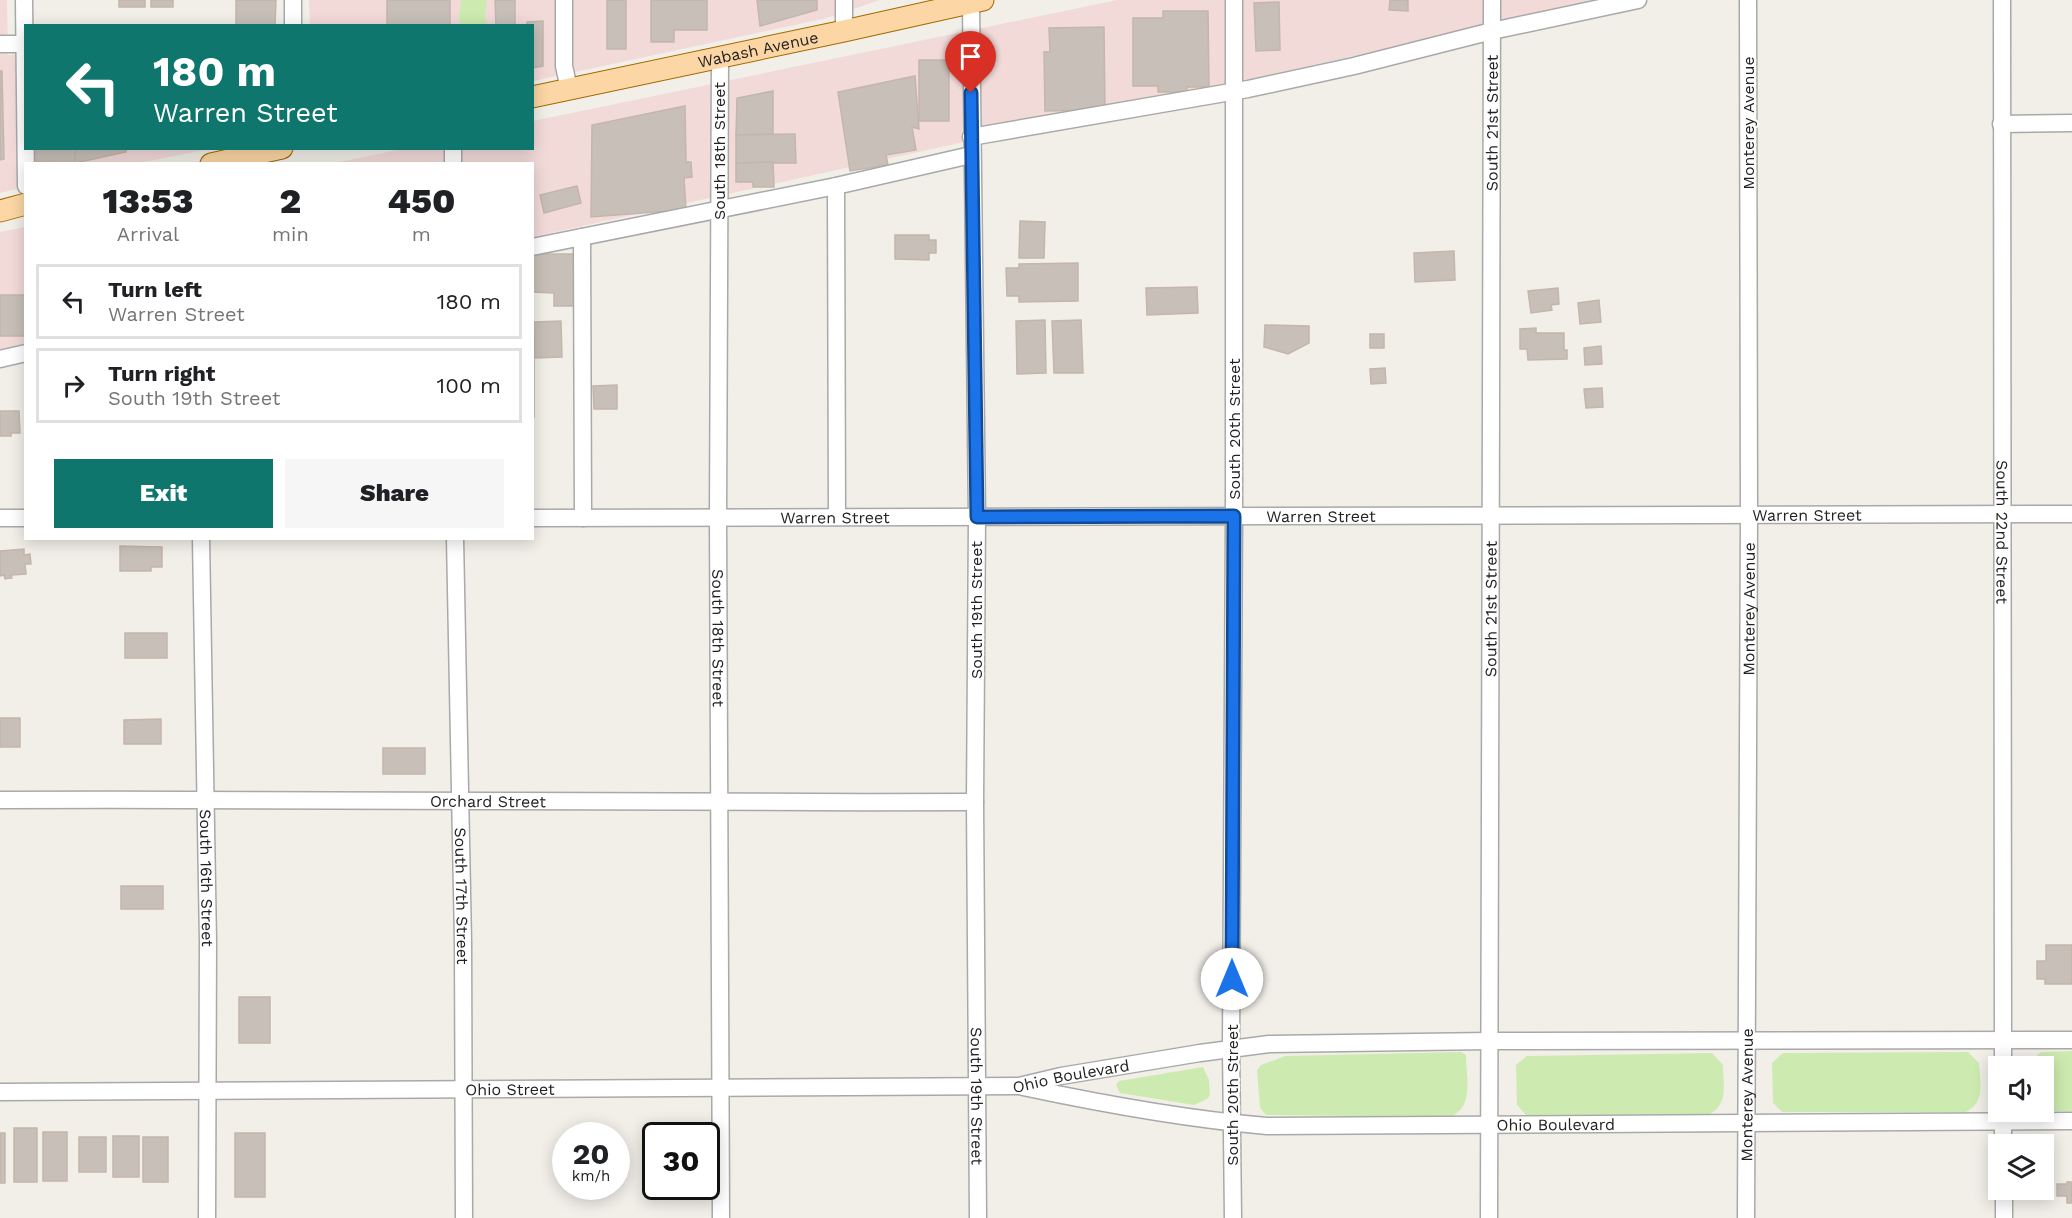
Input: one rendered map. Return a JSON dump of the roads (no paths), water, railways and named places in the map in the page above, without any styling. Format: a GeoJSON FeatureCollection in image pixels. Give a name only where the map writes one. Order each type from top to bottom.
{"type":"FeatureCollection","features":[{"type":"Feature","properties":{"kind":"main road","name":"Wabash Avenue"},"geometry":{"type":"LineString","coordinates":[[534,97],[977,1]]}},
{"type":"Feature","properties":{"kind":"main road"},"geometry":{"type":"LineString","coordinates":[[220,162],[273,150]]}},
{"type":"Feature","properties":{"kind":"main road"},"geometry":{"type":"LineString","coordinates":[[0,211],[24,205]]}},
{"type":"Feature","properties":{"kind":"street"},"geometry":{"type":"LineString","coordinates":[[24,0],[25,24]]}},
{"type":"Feature","properties":{"kind":"street"},"geometry":{"type":"LineString","coordinates":[[293,0],[293,24]]}},
{"type":"Feature","properties":{"kind":"street"},"geometry":{"type":"LineString","coordinates":[[564,0],[564,66],[569,89]]}},
{"type":"Feature","properties":{"kind":"street"},"geometry":{"type":"LineString","coordinates":[[844,0],[844,31]]}},
{"type":"Feature","properties":{"kind":"street","name":"South 20th Street"},"geometry":{"type":"LineString","coordinates":[[1233,1218],[1231,1048],[1234,0]]}},
{"type":"Feature","properties":{"kind":"street","name":"South 21st Street"},"geometry":{"type":"LineString","coordinates":[[1489,1218],[1492,0]]}},
{"type":"Feature","properties":{"kind":"street"},"geometry":{"type":"LineString","coordinates":[[971,137],[1234,91],[1354,66],[1492,31],[1638,0]]}},
{"type":"Feature","properties":{"kind":"street","name":"Monterey Avenue"},"geometry":{"type":"LineString","coordinates":[[1746,1218],[1749,514],[1748,0]]}},
{"type":"Feature","properties":{"kind":"street","name":"South 22nd Street"},"geometry":{"type":"LineString","coordinates":[[2002,0],[2003,1056]]}},
{"type":"Feature","properties":{"kind":"street","name":"South 19th Street"},"geometry":{"type":"LineString","coordinates":[[977,1],[971,154],[977,517],[975,802],[978,1218]]}},
{"type":"Feature","properties":{"kind":"street"},"geometry":{"type":"LineString","coordinates":[[0,44],[24,44]]}},
{"type":"Feature","properties":{"kind":"street","name":"South 18th Street"},"geometry":{"type":"LineString","coordinates":[[720,57],[718,518],[722,1218]]}},
{"type":"Feature","properties":{"kind":"street"},"geometry":{"type":"LineString","coordinates":[[2001,124],[2072,123]]}},
{"type":"Feature","properties":{"kind":"street"},"geometry":{"type":"LineString","coordinates":[[534,248],[836,186],[971,154]]}},
{"type":"Feature","properties":{"kind":"street"},"geometry":{"type":"LineString","coordinates":[[836,186],[837,517]]}},
{"type":"Feature","properties":{"kind":"street"},"geometry":{"type":"LineString","coordinates":[[582,237],[583,518]]}},
{"type":"Feature","properties":{"kind":"street"},"geometry":{"type":"LineString","coordinates":[[0,359],[24,353]]}},
{"type":"Feature","properties":{"kind":"street","name":"Warren Street"},"geometry":{"type":"LineString","coordinates":[[534,519],[2072,514]]}},
{"type":"Feature","properties":{"kind":"street"},"geometry":{"type":"LineString","coordinates":[[0,518],[24,518]]}},
{"type":"Feature","properties":{"kind":"street","name":"South 16th Street"},"geometry":{"type":"LineString","coordinates":[[201,540],[209,1090],[207,1218]]}},
{"type":"Feature","properties":{"kind":"street","name":"South 17th Street"},"geometry":{"type":"LineString","coordinates":[[455,540],[463,942],[464,1218]]}},
{"type":"Feature","properties":{"kind":"street","name":"Orchard Street"},"geometry":{"type":"LineString","coordinates":[[0,800],[975,802]]}},
{"type":"Feature","properties":{"kind":"street","name":"Ohio Boulevard"},"geometry":{"type":"LineString","coordinates":[[1019,1086],[1061,1076],[1231,1048],[1269,1044],[1490,1041],[2072,1040]]}},
{"type":"Feature","properties":{"kind":"street","name":"Ohio Boulevard"},"geometry":{"type":"LineString","coordinates":[[1019,1086],[1068,1097],[1232,1123],[1267,1126],[1745,1123],[1988,1117]]}},
{"type":"Feature","properties":{"kind":"street","name":"Ohio Street"},"geometry":{"type":"LineString","coordinates":[[0,1092],[1019,1086]]}},
{"type":"Feature","properties":{"kind":"street","name":"Ohio Boulevard"},"geometry":{"type":"LineString","coordinates":[[2054,1120],[2072,1121]]}},
{"type":"Feature","properties":{"kind":"street"},"geometry":{"type":"LineString","coordinates":[[2004,1200],[2004,1218]]}}]}
